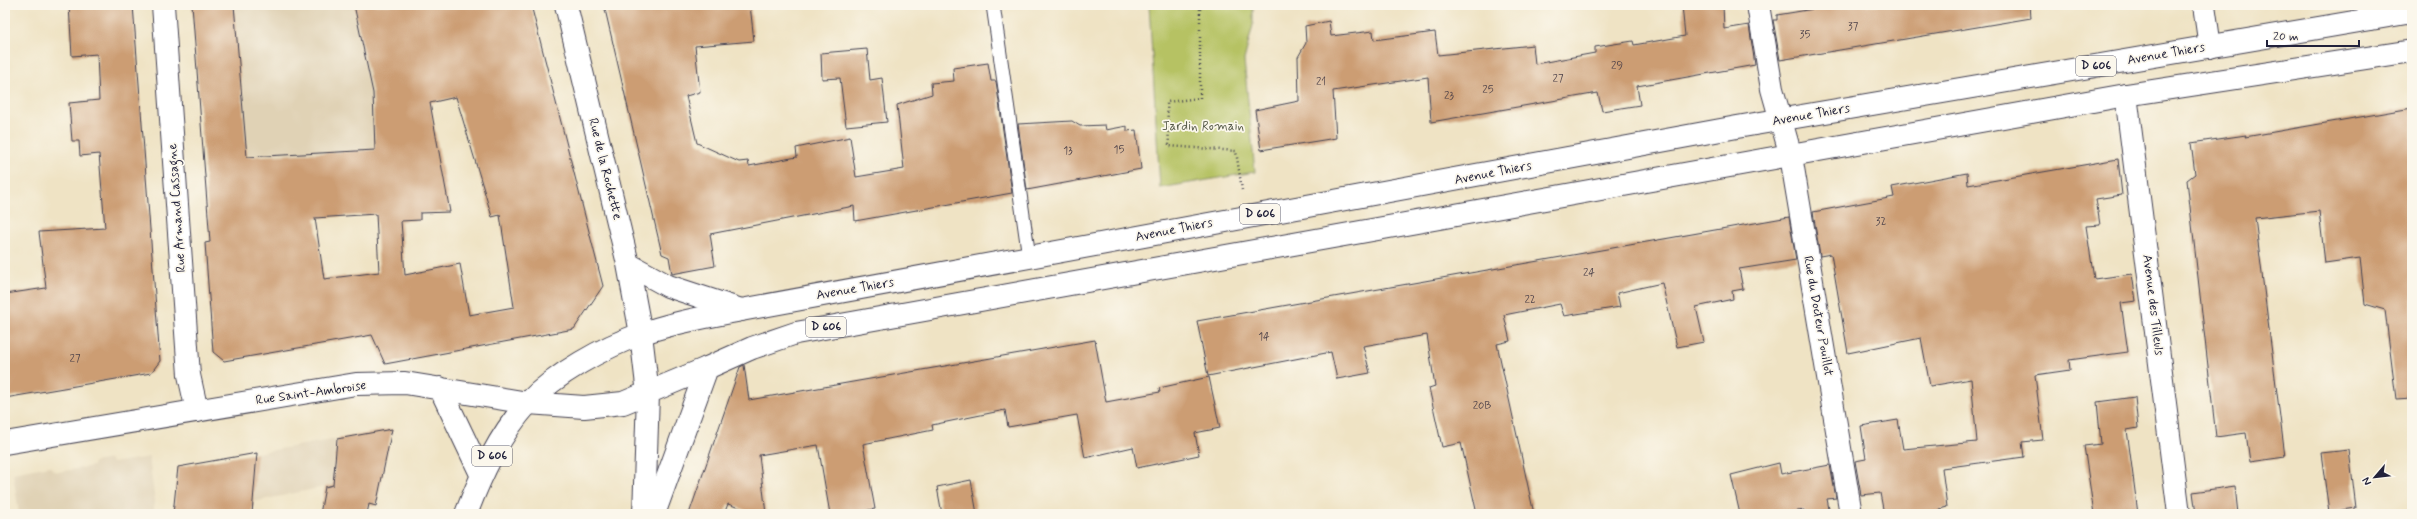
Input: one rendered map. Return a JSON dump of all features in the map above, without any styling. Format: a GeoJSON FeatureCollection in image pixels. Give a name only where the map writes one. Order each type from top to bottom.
{"type":"FeatureCollection","features":[{"type":"Feature","properties":{"kind":"main road","name":"Rue Armand Cassagne"},"geometry":{"type":"LineString","coordinates":[[163,5],[189,375],[197,410]]}},
{"type":"Feature","properties":{"kind":"main road","name":"Rue de la Rochette"},"geometry":{"type":"LineString","coordinates":[[566,5],[628,264],[641,334],[648,394],[644,514]]}},
{"type":"Feature","properties":{"kind":"main road","name":"Rue du Docteur Pouillot"},"geometry":{"type":"LineString","coordinates":[[1758,5],[1768,71],[1780,120],[1791,156],[1851,514]]}},
{"type":"Feature","properties":{"kind":"main road"},"geometry":{"type":"LineString","coordinates":[[2204,5],[2210,47]]}},
{"type":"Feature","properties":{"kind":"main road","name":"Avenue Thiers"},"geometry":{"type":"LineString","coordinates":[[528,403],[581,362],[641,334],[742,310],[1245,216],[1780,120],[2210,47],[2369,12],[2412,12]]}},
{"type":"Feature","properties":{"kind":"main road","name":"D 606"},"geometry":{"type":"LineString","coordinates":[[707,368],[752,348],[796,333],[2126,96],[2412,51]]}},
{"type":"Feature","properties":{"kind":"main road","name":"Avenue des Tilleuls"},"geometry":{"type":"LineString","coordinates":[[2126,96],[2179,514]]}},
{"type":"Feature","properties":{"kind":"main road"},"geometry":{"type":"LineString","coordinates":[[628,264],[668,286],[742,310]]}},
{"type":"Feature","properties":{"kind":"main road","name":"Rue Saint-Ambroise"},"geometry":{"type":"LineString","coordinates":[[5,442],[356,384],[405,383],[528,403],[584,407],[622,403],[648,394],[707,368]]}},
{"type":"Feature","properties":{"kind":"main road"},"geometry":{"type":"LineString","coordinates":[[654,514],[707,368]]}},
{"type":"Feature","properties":{"kind":"main road"},"geometry":{"type":"LineString","coordinates":[[440,388],[481,474]]}},
{"type":"Feature","properties":{"kind":"main road","name":"D 606"},"geometry":{"type":"LineString","coordinates":[[466,514],[481,474],[500,441],[528,403]]}},
{"type":"Feature","properties":{"kind":"lane"},"geometry":{"type":"LineString","coordinates":[[993,5],[1029,257]]}},
{"type":"Feature","properties":{"kind":"path"},"geometry":{"type":"LineString","coordinates":[[1200,5],[1200,98],[1167,102],[1169,146],[1236,151],[1245,216]]}},
{"type":"Feature","properties":{"kind":"shaded area"},"geometry":{"type":"Polygon","coordinates":[[[192,5],[363,5],[354,7],[373,93],[377,214],[209,224],[192,5]]]}},
{"type":"Feature","properties":{"kind":"shaded area"},"geometry":{"type":"Polygon","coordinates":[[[337,439],[333,485],[253,502],[257,453],[337,439]]]}},
{"type":"Feature","properties":{"kind":"shaded area"},"geometry":{"type":"Polygon","coordinates":[[[149,457],[155,502],[153,514],[19,514],[13,473],[50,466],[53,470],[58,472],[93,466],[94,462],[111,459],[112,463],[149,457]]]}},
{"type":"Feature","properties":{"kind":"green space","name":"Jardin Romain"},"geometry":{"type":"Polygon","coordinates":[[[1149,5],[1253,5],[1253,25],[1244,60],[1255,172],[1160,188],[1149,5]]]}},
{"type":"Feature","properties":{"kind":"building"},"geometry":{"type":"Polygon","coordinates":[[[69,5],[133,5],[160,361],[151,373],[5,398],[5,294],[46,288],[39,232],[105,228],[99,154],[80,156],[79,141],[72,141],[69,103],[99,100],[97,54],[72,56],[69,5]]]}},
{"type":"Feature","properties":{"kind":"building"},"geometry":{"type":"Polygon","coordinates":[[[192,5],[234,5],[247,157],[375,150],[373,93],[354,5],[531,5],[603,286],[574,329],[385,364],[372,335],[224,361],[213,352],[205,243],[210,242],[192,5]],[[456,97],[430,103],[450,212],[420,213],[420,220],[401,221],[405,275],[460,264],[469,315],[514,307],[500,215],[492,217],[456,97]],[[376,214],[315,218],[324,279],[379,272],[376,214]]]}},
{"type":"Feature","properties":{"kind":"building"},"geometry":{"type":"Polygon","coordinates":[[[604,5],[686,5],[686,7],[750,5],[754,41],[695,46],[700,92],[686,96],[697,143],[739,162],[748,161],[749,166],[797,157],[796,148],[850,137],[856,177],[904,169],[897,105],[932,94],[931,83],[954,81],[953,68],[988,63],[991,81],[996,81],[1012,193],[855,221],[854,206],[710,234],[715,266],[672,274],[669,257],[662,254],[604,5]]]}},
{"type":"Feature","properties":{"kind":"building"},"geometry":{"type":"Polygon","coordinates":[[[1682,5],[1723,5],[1724,29],[1749,25],[1755,65],[1637,86],[1640,105],[1602,111],[1598,93],[1431,122],[1428,77],[1333,91],[1336,138],[1261,150],[1255,110],[1299,101],[1298,57],[1306,43],[1305,26],[1329,21],[1331,36],[1373,31],[1374,40],[1435,32],[1438,55],[1533,45],[1535,64],[1595,53],[1595,47],[1633,41],[1634,45],[1685,36],[1682,5]]]}},
{"type":"Feature","properties":{"kind":"building"},"geometry":{"type":"Polygon","coordinates":[[[1838,5],[2030,5],[2031,18],[1780,60],[1773,20],[1777,20],[1777,15],[1838,5]]]}},
{"type":"Feature","properties":{"kind":"building"},"geometry":{"type":"Polygon","coordinates":[[[867,49],[870,80],[882,78],[887,122],[846,126],[840,78],[822,79],[821,53],[867,49]]]}},
{"type":"Feature","properties":{"kind":"building"},"geometry":{"type":"Polygon","coordinates":[[[2412,108],[2412,398],[2396,399],[2385,310],[2365,304],[2360,258],[2325,263],[2319,211],[2255,218],[2285,457],[2250,462],[2246,433],[2216,437],[2187,180],[2195,174],[2191,143],[2246,135],[2245,137],[2412,108]]]}},
{"type":"Feature","properties":{"kind":"building"},"geometry":{"type":"Polygon","coordinates":[[[1072,121],[1080,126],[1105,125],[1106,130],[1127,126],[1127,131],[1136,130],[1141,169],[1027,190],[1018,124],[1072,121]]]}},
{"type":"Feature","properties":{"kind":"building"},"geometry":{"type":"Polygon","coordinates":[[[2118,159],[2122,195],[2096,199],[2100,225],[2086,226],[2094,279],[2132,274],[2136,301],[2121,303],[2128,352],[2069,360],[2070,370],[2035,375],[2043,440],[2022,442],[2024,457],[1942,468],[1947,507],[1940,509],[1940,514],[1884,514],[1880,493],[1861,495],[1855,461],[1866,459],[1861,426],[1898,420],[1903,449],[1977,442],[1971,379],[1930,386],[1921,338],[1848,353],[1831,254],[1820,256],[1813,212],[1894,197],[1892,187],[1967,173],[1968,185],[2118,159]]]}},
{"type":"Feature","properties":{"kind":"building"},"geometry":{"type":"Polygon","coordinates":[[[1789,217],[1796,260],[1739,269],[1743,289],[1732,291],[1733,299],[1696,307],[1704,342],[1677,347],[1662,283],[1617,293],[1620,307],[1564,316],[1560,304],[1504,315],[1510,341],[1497,344],[1534,514],[1477,514],[1461,443],[1442,447],[1429,388],[1435,386],[1427,335],[1363,346],[1370,373],[1337,379],[1331,352],[1208,376],[1197,321],[1789,217]]]}},
{"type":"Feature","properties":{"kind":"building"},"geometry":{"type":"Polygon","coordinates":[[[1095,340],[1106,402],[1160,392],[1159,388],[1209,377],[1220,428],[1195,433],[1199,455],[1137,468],[1133,447],[1085,458],[1077,415],[1008,427],[1005,410],[932,425],[933,430],[863,444],[875,509],[845,514],[830,514],[818,445],[759,455],[766,514],[756,514],[728,504],[724,514],[689,514],[740,367],[744,365],[749,400],[1095,340]]]}},
{"type":"Feature","properties":{"kind":"building"},"geometry":{"type":"Polygon","coordinates":[[[2135,397],[2138,428],[2127,430],[2138,514],[2094,514],[2084,446],[2101,444],[2097,402],[2135,397]]]}},
{"type":"Feature","properties":{"kind":"building"},"geometry":{"type":"Polygon","coordinates":[[[392,429],[376,506],[369,504],[367,514],[320,514],[325,487],[333,485],[337,439],[392,429]]]}},
{"type":"Feature","properties":{"kind":"building"},"geometry":{"type":"Polygon","coordinates":[[[2349,450],[2356,508],[2329,512],[2321,453],[2349,450]]]}},
{"type":"Feature","properties":{"kind":"building"},"geometry":{"type":"Polygon","coordinates":[[[257,453],[252,514],[173,514],[178,467],[257,453]]]}},
{"type":"Feature","properties":{"kind":"building"},"geometry":{"type":"Polygon","coordinates":[[[1779,463],[1781,474],[1830,465],[1836,498],[1827,499],[1830,514],[1805,514],[1804,510],[1780,514],[1740,514],[1731,475],[1779,463]]]}},
{"type":"Feature","properties":{"kind":"building"},"geometry":{"type":"Polygon","coordinates":[[[971,480],[977,514],[942,514],[937,487],[971,480]]]}},
{"type":"Feature","properties":{"kind":"building"},"geometry":{"type":"Polygon","coordinates":[[[2235,486],[2238,514],[2196,514],[2193,492],[2235,486]]]}}]}
